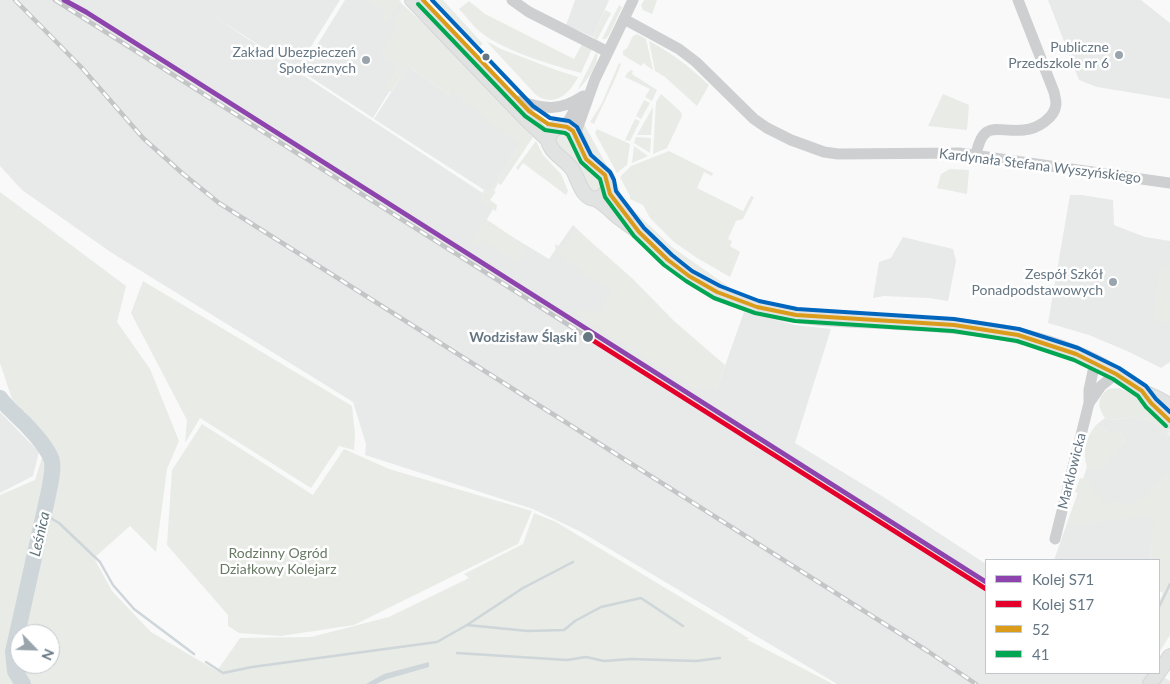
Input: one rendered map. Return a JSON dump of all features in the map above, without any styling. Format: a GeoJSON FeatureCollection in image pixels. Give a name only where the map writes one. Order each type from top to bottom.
{"type":"FeatureCollection","features":[{"type":"Feature","properties":{"kind":"main road"},"geometry":{"type":"LineString","coordinates":[[412,0],[548,140]]}},
{"type":"Feature","properties":{"kind":"main road"},"geometry":{"type":"LineString","coordinates":[[423,0],[536,117],[548,124],[570,128],[586,159],[605,175],[613,198],[639,232]]}},
{"type":"Feature","properties":{"kind":"main road"},"geometry":{"type":"LineString","coordinates":[[560,126],[551,131],[548,140],[550,149],[573,170],[584,193],[602,202],[689,276],[717,292],[757,307],[796,315],[954,325],[997,330],[1047,343],[1095,362],[1170,406]]}},
{"type":"Feature","properties":{"kind":"main road"},"geometry":{"type":"LineString","coordinates":[[595,199],[603,196],[608,187]]}},
{"type":"Feature","properties":{"kind":"main road"},"geometry":{"type":"LineString","coordinates":[[1142,391],[1151,403],[1170,421]]}},
{"type":"Feature","properties":{"kind":"street"},"geometry":{"type":"LineString","coordinates":[[512,0],[529,12],[608,52]]}},
{"type":"Feature","properties":{"kind":"street"},"geometry":{"type":"LineString","coordinates":[[560,126],[569,120],[594,79],[633,0]]}},
{"type":"Feature","properties":{"kind":"street"},"geometry":{"type":"LineString","coordinates":[[976,155],[978,142],[987,132],[996,128],[1024,130],[1034,127],[1043,123],[1056,106],[1054,92],[1018,0]]}},
{"type":"Feature","properties":{"kind":"street","name":"Kardynała Stefana Wyszyńskiego"},"geometry":{"type":"LineString","coordinates":[[624,19],[679,49],[696,62],[754,119],[779,135],[824,152],[838,154],[940,152],[976,155],[1170,183]]}},
{"type":"Feature","properties":{"kind":"street"},"geometry":{"type":"LineString","coordinates":[[575,135],[594,79]]}},
{"type":"Feature","properties":{"kind":"street"},"geometry":{"type":"LineString","coordinates":[[519,101],[553,108],[568,105],[583,96]]}},
{"type":"Feature","properties":{"kind":"street","name":"Marklowicka"},"geometry":{"type":"LineString","coordinates":[[1055,539],[1089,402],[1089,390],[1095,362]]}},
{"type":"Feature","properties":{"kind":"street","name":"Marklowicka"},"geometry":{"type":"LineString","coordinates":[[1089,402],[1102,386],[1116,374]]}},
{"type":"Feature","properties":{"kind":"shaded area"},"geometry":{"type":"Polygon","coordinates":[[[0,0],[340,0],[297,69],[213,16],[487,196],[495,206],[486,221],[549,259],[573,225],[649,299],[722,365],[716,391],[744,312],[795,325],[831,329],[795,443],[882,496],[985,563],[985,674],[1159,674],[1170,681],[1170,684],[837,684],[581,532],[533,509],[365,455],[366,444],[353,402],[112,253],[22,190],[0,166],[0,0]]]}},
{"type":"Feature","properties":{"kind":"shaded area"},"geometry":{"type":"Polygon","coordinates":[[[345,0],[398,0],[428,29],[373,118],[301,71],[345,0]]]}},
{"type":"Feature","properties":{"kind":"shaded area"},"geometry":{"type":"Polygon","coordinates":[[[575,0],[609,0],[593,37],[566,25],[575,0]]]}},
{"type":"Feature","properties":{"kind":"shaded area","name":"Publiczne Przedszkole nr 6"},"geometry":{"type":"Polygon","coordinates":[[[1048,0],[1141,0],[1170,23],[1170,99],[1097,87],[1079,80],[1048,0]]]}},
{"type":"Feature","properties":{"kind":"shaded area"},"geometry":{"type":"Polygon","coordinates":[[[408,66],[449,95],[461,76],[522,142],[489,193],[374,119],[408,66]]]}},
{"type":"Feature","properties":{"kind":"shaded area","name":"Zespół Szkół Ponadpodstawowych"},"geometry":{"type":"Polygon","coordinates":[[[1070,195],[1113,200],[1114,225],[1145,237],[1170,241],[1170,362],[1161,368],[1089,335],[1048,323],[1070,195]]]}},
{"type":"Feature","properties":{"kind":"shaded area"},"geometry":{"type":"Polygon","coordinates":[[[903,237],[953,249],[956,261],[948,301],[929,298],[884,296],[873,298],[879,262],[891,258],[903,237]]]}},
{"type":"Feature","properties":{"kind":"shaded area"},"geometry":{"type":"Polygon","coordinates":[[[0,412],[39,452],[33,476],[0,493],[0,412]]]}},
{"type":"Feature","properties":{"kind":"shaded area"},"geometry":{"type":"Polygon","coordinates":[[[1140,417],[1152,422],[1168,436],[1170,433],[1170,495],[1151,545],[1150,559],[1054,559],[1087,467],[1103,467],[1126,440],[1120,432],[1108,432],[1096,425],[1105,418],[1110,420],[1140,417]]]}},
{"type":"Feature","properties":{"kind":"shaded area"},"geometry":{"type":"Polygon","coordinates":[[[429,662],[429,667],[376,684],[366,684],[384,674],[429,662]]]}},
{"type":"Feature","properties":{"kind":"green space"},"geometry":{"type":"Polygon","coordinates":[[[366,0],[399,0],[401,2],[387,23],[382,19],[385,13],[366,0]]]}},
{"type":"Feature","properties":{"kind":"green space"},"geometry":{"type":"Polygon","coordinates":[[[431,0],[443,0],[483,44],[480,46],[453,23],[431,0]]]}},
{"type":"Feature","properties":{"kind":"green space"},"geometry":{"type":"Polygon","coordinates":[[[644,0],[657,0],[652,14],[643,10],[641,5],[644,0]]]}},
{"type":"Feature","properties":{"kind":"green space"},"geometry":{"type":"Polygon","coordinates":[[[469,1],[485,14],[574,59],[582,44],[592,49],[581,73],[530,57],[492,40],[477,29],[459,9],[469,1]]]}},
{"type":"Feature","properties":{"kind":"green space"},"geometry":{"type":"Polygon","coordinates":[[[619,5],[622,7],[609,35],[606,39],[602,39],[619,5]]]}},
{"type":"Feature","properties":{"kind":"green space"},"geometry":{"type":"Polygon","coordinates":[[[404,6],[444,42],[533,137],[501,185],[498,183],[494,191],[496,192],[490,200],[497,205],[496,211],[481,203],[481,195],[484,190],[489,193],[520,145],[452,92],[449,95],[408,66],[391,92],[384,88],[398,66],[380,55],[396,29],[391,26],[404,6]]]}},
{"type":"Feature","properties":{"kind":"green space"},"geometry":{"type":"Polygon","coordinates":[[[605,10],[611,13],[597,40],[593,37],[605,10]]]}},
{"type":"Feature","properties":{"kind":"green space"},"geometry":{"type":"Polygon","coordinates":[[[637,34],[646,39],[653,70],[643,63],[641,66],[623,55],[623,51],[627,48],[633,36],[637,34]]]}},
{"type":"Feature","properties":{"kind":"green space"},"geometry":{"type":"Polygon","coordinates":[[[486,41],[501,49],[578,77],[571,88],[561,97],[549,100],[543,99],[536,95],[486,41]]]}},
{"type":"Feature","properties":{"kind":"green space"},"geometry":{"type":"Polygon","coordinates":[[[649,41],[695,72],[709,85],[697,106],[665,77],[655,71],[649,41]]]}},
{"type":"Feature","properties":{"kind":"green space"},"geometry":{"type":"Polygon","coordinates":[[[597,51],[596,64],[589,77],[578,90],[597,51]]]}},
{"type":"Feature","properties":{"kind":"green space"},"geometry":{"type":"Polygon","coordinates":[[[619,63],[621,64],[616,77],[594,124],[590,122],[602,103],[619,63]]]}},
{"type":"Feature","properties":{"kind":"green space"},"geometry":{"type":"Polygon","coordinates":[[[631,70],[633,71],[632,74],[657,90],[652,101],[645,97],[650,89],[625,77],[631,70]]]}},
{"type":"Feature","properties":{"kind":"green space"},"geometry":{"type":"Polygon","coordinates":[[[661,94],[681,112],[682,116],[667,148],[653,154],[656,102],[661,94]]]}},
{"type":"Feature","properties":{"kind":"green space"},"geometry":{"type":"Polygon","coordinates":[[[943,94],[969,105],[967,130],[928,126],[943,94]]]}},
{"type":"Feature","properties":{"kind":"green space"},"geometry":{"type":"Polygon","coordinates":[[[644,100],[650,103],[641,119],[636,116],[644,100]]]}},
{"type":"Feature","properties":{"kind":"green space"},"geometry":{"type":"Polygon","coordinates":[[[653,107],[651,135],[637,135],[653,107]]]}},
{"type":"Feature","properties":{"kind":"green space"},"geometry":{"type":"Polygon","coordinates":[[[635,119],[640,121],[630,141],[625,140],[635,119]]]}},
{"type":"Feature","properties":{"kind":"green space"},"geometry":{"type":"Polygon","coordinates":[[[584,124],[618,186],[619,196],[580,136],[584,124]]]}},
{"type":"Feature","properties":{"kind":"green space"},"geometry":{"type":"Polygon","coordinates":[[[597,129],[630,144],[627,165],[617,173],[595,133],[597,129]]]}},
{"type":"Feature","properties":{"kind":"green space"},"geometry":{"type":"Polygon","coordinates":[[[562,133],[569,137],[600,180],[600,189],[594,192],[590,191],[562,152],[555,139],[562,133]]]}},
{"type":"Feature","properties":{"kind":"green space"},"geometry":{"type":"Polygon","coordinates":[[[636,137],[651,138],[650,153],[634,143],[636,137]]]}},
{"type":"Feature","properties":{"kind":"green space"},"geometry":{"type":"Polygon","coordinates":[[[536,141],[543,155],[561,174],[568,191],[566,195],[523,163],[518,170],[516,168],[536,141]]]}},
{"type":"Feature","properties":{"kind":"green space"},"geometry":{"type":"Polygon","coordinates":[[[634,146],[648,156],[632,163],[634,146]]]}},
{"type":"Feature","properties":{"kind":"green space"},"geometry":{"type":"Polygon","coordinates":[[[669,151],[713,173],[712,176],[704,172],[697,188],[743,211],[751,196],[754,197],[743,219],[736,221],[728,239],[732,241],[730,246],[740,252],[730,277],[674,242],[650,218],[643,205],[630,199],[620,177],[631,166],[669,151]]]}},
{"type":"Feature","properties":{"kind":"green space"},"geometry":{"type":"Polygon","coordinates":[[[950,169],[969,170],[967,194],[937,188],[941,174],[950,169]]]}},
{"type":"Feature","properties":{"kind":"green space"},"geometry":{"type":"Polygon","coordinates":[[[0,192],[126,286],[117,322],[150,369],[179,441],[167,469],[156,552],[130,526],[94,558],[112,591],[151,632],[217,671],[240,638],[311,637],[389,617],[469,578],[464,574],[523,544],[534,513],[556,522],[750,639],[746,639],[833,684],[0,684],[0,495],[35,480],[48,439],[24,411],[18,417],[21,409],[12,399],[0,363],[0,192]]]}},
{"type":"Feature","properties":{"kind":"green space"},"geometry":{"type":"Polygon","coordinates":[[[626,203],[672,247],[739,294],[704,276],[676,256],[623,205],[626,203]]]}},
{"type":"Feature","properties":{"kind":"green space"},"geometry":{"type":"Polygon","coordinates":[[[486,219],[527,247],[517,263],[482,240],[478,245],[471,241],[486,219]]]}},
{"type":"Feature","properties":{"kind":"green space"},"geometry":{"type":"Polygon","coordinates":[[[574,227],[633,279],[674,321],[725,365],[717,389],[694,389],[666,369],[664,370],[576,313],[579,308],[588,314],[591,310],[597,314],[611,290],[556,252],[555,244],[562,248],[574,227]]]}},
{"type":"Feature","properties":{"kind":"green space"},"geometry":{"type":"Polygon","coordinates":[[[1160,265],[1170,266],[1170,323],[1153,321],[1160,265]]]}},
{"type":"Feature","properties":{"kind":"green space"},"geometry":{"type":"Polygon","coordinates":[[[143,281],[352,406],[355,434],[354,450],[339,446],[311,488],[200,418],[185,443],[187,420],[131,313],[143,281]]]}},
{"type":"Feature","properties":{"kind":"green space"},"geometry":{"type":"Polygon","coordinates":[[[1119,388],[1127,391],[1153,412],[1170,431],[1167,436],[1147,419],[1110,420],[1105,418],[1099,403],[1101,396],[1108,389],[1119,388]]]}},
{"type":"Feature","properties":{"kind":"green space","name":"Rodzinny Ogród Działkowy Kolejarz"},"geometry":{"type":"Polygon","coordinates":[[[202,424],[313,495],[344,449],[389,469],[532,511],[518,544],[354,625],[281,636],[239,633],[228,626],[228,615],[167,545],[172,470],[202,424]]]}},
{"type":"Feature","properties":{"kind":"green space"},"geometry":{"type":"Polygon","coordinates":[[[1096,425],[1108,432],[1120,432],[1127,437],[1110,461],[1099,469],[1087,467],[1085,456],[1086,445],[1096,425]]]}},
{"type":"Feature","properties":{"kind":"green space"},"geometry":{"type":"Polygon","coordinates":[[[1166,472],[1170,475],[1170,635],[1160,651],[1160,600],[1163,593],[1160,592],[1160,559],[1150,559],[1153,516],[1066,526],[1079,493],[1075,492],[1080,478],[1088,480],[1096,494],[1104,498],[1103,501],[1111,504],[1113,500],[1134,504],[1139,498],[1143,499],[1166,472]]]}},
{"type":"Feature","properties":{"kind":"waterway","name":"Leśnica"},"geometry":{"type":"LineString","coordinates":[[0,398],[40,441],[52,462],[49,490],[13,652],[15,671],[23,684]]}},
{"type":"Feature","properties":{"kind":"waterway"},"geometry":{"type":"LineString","coordinates":[[44,514],[59,523],[100,562],[113,585],[134,609],[194,654]]}},
{"type":"Feature","properties":{"kind":"waterway"},"geometry":{"type":"LineString","coordinates":[[467,625],[523,588],[573,562]]}},
{"type":"Feature","properties":{"kind":"waterway"},"geometry":{"type":"LineString","coordinates":[[1160,605],[1170,584]]}},
{"type":"Feature","properties":{"kind":"waterway"},"geometry":{"type":"LineString","coordinates":[[206,662],[223,673],[252,667],[437,642],[467,625],[528,631],[564,630],[575,621],[601,607],[641,598],[683,626]]}},
{"type":"Feature","properties":{"kind":"waterway"},"geometry":{"type":"LineString","coordinates":[[457,653],[567,660],[586,657],[604,661],[631,659],[696,661],[720,658]]}},
{"type":"Feature","properties":{"kind":"railway"},"geometry":{"type":"LineString","coordinates":[[15,0],[82,68],[143,138],[219,203],[929,652],[976,684]]}},
{"type":"Feature","properties":{"kind":"railway"},"geometry":{"type":"LineString","coordinates":[[55,0],[586,336]]}},
{"type":"Feature","properties":{"kind":"rail line","name":"S71"},"geometry":{"type":"LineString","coordinates":[[64,0],[170,65],[985,581]]}},
{"type":"Feature","properties":{"kind":"rail line","name":"S17"},"geometry":{"type":"LineString","coordinates":[[586,336],[985,588]]}},
{"type":"Feature","properties":{"kind":"transit line","name":"52"},"geometry":{"type":"LineString","coordinates":[[423,0],[529,111],[548,124],[567,127],[573,131],[586,159],[605,175],[610,194],[639,232],[668,260],[689,276],[717,292],[757,307],[796,315],[954,325],[1018,335],[1076,354],[1116,374],[1142,391],[1151,403],[1170,421]]}},
{"type":"Feature","properties":{"kind":"transit line"},"geometry":{"type":"LineString","coordinates":[[432,0],[533,106],[550,118],[569,121],[577,127],[591,155],[610,172],[616,191],[644,228],[692,271],[720,286],[759,301],[797,309],[954,319],[1019,329],[1078,348],[1119,368],[1146,386],[1170,412]]}},
{"type":"Feature","properties":{"kind":"transit line","name":"41"},"geometry":{"type":"LineString","coordinates":[[418,4],[525,116],[545,130],[568,135],[581,162],[600,179],[605,197],[634,236],[664,265],[714,298],[755,313],[795,321],[953,331],[1017,341],[1074,360],[1113,379],[1138,396],[1146,407],[1166,426]]}},
{"type":"Feature","properties":{"kind":"place","name":"Publiczne Przedszkole nr 6"},"geometry":{"type":"Point","coordinates":[1119,55]}},
{"type":"Feature","properties":{"kind":"place","name":"Zakład Ubezpieczeń Społecznych"},"geometry":{"type":"Point","coordinates":[366,60]}},
{"type":"Feature","properties":{"kind":"place","name":"Zespół Szkół Ponadpodstawowych"},"geometry":{"type":"Point","coordinates":[1113,282]}},
{"type":"Feature","properties":{"kind":"place","name":"Wodzisław Śląski"},"geometry":{"type":"Point","coordinates":[588,337]}}]}
